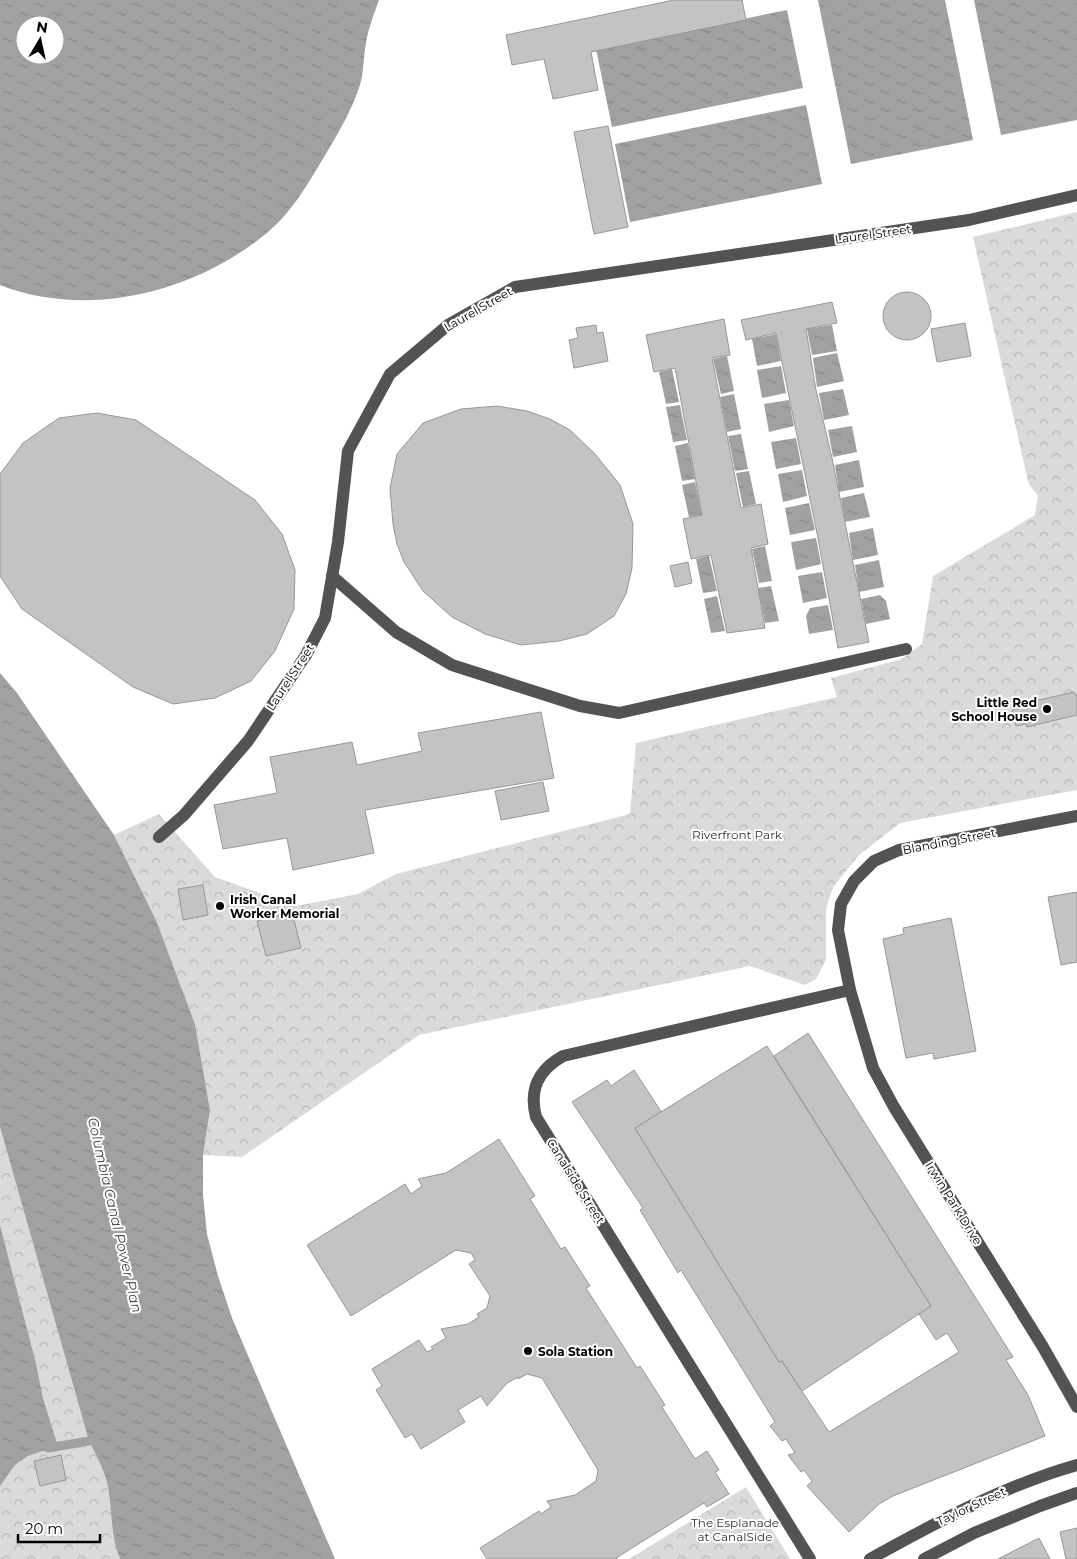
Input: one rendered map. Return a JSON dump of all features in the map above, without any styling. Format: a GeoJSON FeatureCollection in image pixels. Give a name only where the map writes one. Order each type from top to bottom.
{"type":"FeatureCollection","features":[{"type":"Feature","properties":{"kind":"street","name":"Laurel Street"},"geometry":{"type":"LineString","coordinates":[[159,837],[184,815],[248,741],[306,655],[324,618],[338,542],[348,451],[390,374],[448,325],[515,287],[969,220],[1077,195]]}},
{"type":"Feature","properties":{"kind":"street"},"geometry":{"type":"LineString","coordinates":[[332,576],[396,632],[452,665],[580,706],[619,713],[906,649]]}},
{"type":"Feature","properties":{"kind":"street","name":"Blanding Street"},"geometry":{"type":"LineString","coordinates":[[850,990],[838,930],[842,904],[854,881],[874,861],[899,850],[1077,816]]}},
{"type":"Feature","properties":{"kind":"street","name":"Irwin Park Drive"},"geometry":{"type":"LineString","coordinates":[[850,990],[873,1068],[894,1107],[1043,1347],[1077,1408]]}},
{"type":"Feature","properties":{"kind":"street","name":"Canalside Street"},"geometry":{"type":"LineString","coordinates":[[810,1559],[536,1117],[533,1104],[535,1089],[540,1075],[551,1063],[563,1056],[850,990]]}},
{"type":"Feature","properties":{"kind":"street","name":"Taylor Street"},"geometry":{"type":"LineString","coordinates":[[870,1559],[970,1505],[1022,1483],[1077,1465]]}},
{"type":"Feature","properties":{"kind":"street","name":"Taylor Street"},"geometry":{"type":"LineString","coordinates":[[924,1559],[974,1533],[1077,1493]]}},
{"type":"Feature","properties":{"kind":"green space","name":"Riverfront Park"},"geometry":{"type":"Polygon","coordinates":[[[1077,212],[1077,790],[900,823],[859,855],[833,887],[826,909],[826,960],[816,979],[805,985],[750,966],[419,1035],[242,1157],[203,1155],[210,1110],[195,1024],[156,920],[114,835],[159,814],[215,877],[296,906],[358,894],[396,874],[630,814],[636,743],[837,697],[831,678],[902,659],[922,644],[933,576],[1035,515],[1038,496],[1029,484],[1027,477],[973,237],[1077,212]]]}},
{"type":"Feature","properties":{"kind":"green space"},"geometry":{"type":"Polygon","coordinates":[[[0,1127],[89,1441],[106,1479],[113,1535],[120,1559],[0,1559],[0,1486],[15,1465],[28,1456],[58,1446],[43,1398],[36,1363],[0,1225],[0,1127]]]}},
{"type":"Feature","properties":{"kind":"green space","name":"The Esplanade at CanalSide"},"geometry":{"type":"Polygon","coordinates":[[[746,1487],[790,1559],[629,1559],[746,1487]]]}},
{"type":"Feature","properties":{"kind":"water"},"geometry":{"type":"Polygon","coordinates":[[[0,0],[379,0],[367,38],[361,83],[349,113],[299,197],[273,228],[235,256],[172,286],[137,295],[103,299],[68,300],[33,295],[0,285],[0,0]]]}},
{"type":"Feature","properties":{"kind":"water"},"geometry":{"type":"Polygon","coordinates":[[[818,0],[945,0],[973,140],[851,164],[818,0]]]}},
{"type":"Feature","properties":{"kind":"water"},"geometry":{"type":"Polygon","coordinates":[[[974,0],[1077,0],[1077,120],[1001,135],[974,0]]]}},
{"type":"Feature","properties":{"kind":"water"},"geometry":{"type":"Polygon","coordinates":[[[787,10],[803,88],[612,127],[596,49],[787,10]]]}},
{"type":"Feature","properties":{"kind":"water"},"geometry":{"type":"Polygon","coordinates":[[[806,105],[822,184],[630,222],[615,144],[806,105]]]}},
{"type":"Feature","properties":{"kind":"water"},"geometry":{"type":"Polygon","coordinates":[[[832,325],[837,351],[812,355],[807,329],[832,325]]]}},
{"type":"Feature","properties":{"kind":"water"},"geometry":{"type":"Polygon","coordinates":[[[776,334],[781,361],[757,366],[752,339],[776,334]]]}},
{"type":"Feature","properties":{"kind":"water"},"geometry":{"type":"Polygon","coordinates":[[[837,353],[844,381],[817,387],[813,358],[837,353]]]}},
{"type":"Feature","properties":{"kind":"water"},"geometry":{"type":"Polygon","coordinates":[[[727,356],[734,391],[721,394],[713,359],[727,356]]]}},
{"type":"Feature","properties":{"kind":"water"},"geometry":{"type":"Polygon","coordinates":[[[781,366],[786,393],[762,398],[757,370],[781,366]]]}},
{"type":"Feature","properties":{"kind":"water"},"geometry":{"type":"Polygon","coordinates":[[[672,369],[679,402],[666,404],[659,372],[672,369]]]}},
{"type":"Feature","properties":{"kind":"water"},"geometry":{"type":"Polygon","coordinates":[[[843,389],[849,415],[824,420],[819,393],[843,389]]]}},
{"type":"Feature","properties":{"kind":"water"},"geometry":{"type":"Polygon","coordinates":[[[734,394],[741,429],[727,432],[720,397],[734,394]]]}},
{"type":"Feature","properties":{"kind":"water"},"geometry":{"type":"Polygon","coordinates":[[[789,400],[794,426],[769,432],[764,404],[789,400]]]}},
{"type":"Feature","properties":{"kind":"water"},"geometry":{"type":"Polygon","coordinates":[[[680,405],[687,440],[673,442],[666,407],[680,405]]]}},
{"type":"Feature","properties":{"kind":"water"},"geometry":{"type":"Polygon","coordinates":[[[852,426],[857,452],[833,457],[828,430],[852,426]]]}},
{"type":"Feature","properties":{"kind":"water"},"geometry":{"type":"Polygon","coordinates":[[[741,434],[748,469],[735,471],[728,436],[741,434]]]}},
{"type":"Feature","properties":{"kind":"water"},"geometry":{"type":"Polygon","coordinates":[[[796,438],[801,464],[776,469],[771,442],[796,438]]]}},
{"type":"Feature","properties":{"kind":"water"},"geometry":{"type":"Polygon","coordinates":[[[688,443],[695,479],[682,481],[675,446],[688,443]]]}},
{"type":"Feature","properties":{"kind":"water"},"geometry":{"type":"Polygon","coordinates":[[[859,460],[864,487],[839,492],[835,465],[859,460]]]}},
{"type":"Feature","properties":{"kind":"water"},"geometry":{"type":"Polygon","coordinates":[[[802,470],[807,496],[783,502],[778,474],[802,470]]]}},
{"type":"Feature","properties":{"kind":"water"},"geometry":{"type":"Polygon","coordinates":[[[749,471],[756,504],[743,507],[736,473],[749,471]]]}},
{"type":"Feature","properties":{"kind":"water"},"geometry":{"type":"Polygon","coordinates":[[[695,482],[702,515],[689,517],[682,485],[695,482]]]}},
{"type":"Feature","properties":{"kind":"water"},"geometry":{"type":"Polygon","coordinates":[[[864,493],[870,517],[845,522],[841,498],[864,493]]]}},
{"type":"Feature","properties":{"kind":"water"},"geometry":{"type":"Polygon","coordinates":[[[809,503],[815,530],[790,535],[785,508],[809,503]]]}},
{"type":"Feature","properties":{"kind":"water"},"geometry":{"type":"Polygon","coordinates":[[[873,528],[878,555],[853,560],[849,533],[873,528]]]}},
{"type":"Feature","properties":{"kind":"water"},"geometry":{"type":"Polygon","coordinates":[[[816,538],[821,564],[796,570],[791,542],[816,538]]]}},
{"type":"Feature","properties":{"kind":"water"},"geometry":{"type":"Polygon","coordinates":[[[765,546],[772,581],[759,583],[752,549],[765,546]]]}},
{"type":"Feature","properties":{"kind":"water"},"geometry":{"type":"Polygon","coordinates":[[[709,556],[717,591],[703,593],[696,559],[709,556]]]}},
{"type":"Feature","properties":{"kind":"water"},"geometry":{"type":"Polygon","coordinates":[[[879,560],[884,587],[859,592],[855,565],[879,560]]]}},
{"type":"Feature","properties":{"kind":"water"},"geometry":{"type":"Polygon","coordinates":[[[822,572],[827,598],[803,603],[798,576],[822,572]]]}},
{"type":"Feature","properties":{"kind":"water"},"geometry":{"type":"Polygon","coordinates":[[[771,586],[779,621],[765,623],[758,588],[771,586]]]}},
{"type":"Feature","properties":{"kind":"water"},"geometry":{"type":"Polygon","coordinates":[[[880,595],[886,601],[890,619],[866,624],[861,599],[880,595]]]}},
{"type":"Feature","properties":{"kind":"water"},"geometry":{"type":"Polygon","coordinates":[[[717,596],[725,631],[711,633],[704,599],[717,596]]]}},
{"type":"Feature","properties":{"kind":"water"},"geometry":{"type":"Polygon","coordinates":[[[828,605],[833,630],[809,634],[806,616],[810,608],[828,605]]]}},
{"type":"Feature","properties":{"kind":"water","name":"Columbia Canal Power Plan"},"geometry":{"type":"Polygon","coordinates":[[[0,673],[17,693],[114,835],[156,920],[195,1024],[210,1110],[203,1155],[203,1195],[207,1234],[218,1276],[232,1318],[335,1559],[120,1559],[113,1535],[106,1479],[89,1441],[0,1127],[0,673]]]}},
{"type":"Feature","properties":{"kind":"water"},"geometry":{"type":"Polygon","coordinates":[[[0,1225],[36,1363],[43,1398],[58,1446],[28,1456],[15,1465],[0,1486],[0,1225]]]}},
{"type":"Feature","properties":{"kind":"building"},"geometry":{"type":"Polygon","coordinates":[[[674,0],[742,0],[746,20],[591,52],[598,90],[553,99],[544,59],[512,65],[506,35],[674,0]]]}},
{"type":"Feature","properties":{"kind":"building"},"geometry":{"type":"Polygon","coordinates":[[[608,126],[628,227],[594,234],[574,132],[608,126]]]}},
{"type":"Feature","properties":{"kind":"building"},"geometry":{"type":"Polygon","coordinates":[[[907,292],[916,294],[924,299],[929,307],[931,316],[929,325],[924,333],[916,338],[907,340],[898,338],[890,333],[885,325],[883,316],[885,307],[890,299],[898,294],[907,292]]]}},
{"type":"Feature","properties":{"kind":"building"},"geometry":{"type":"Polygon","coordinates":[[[832,302],[837,323],[806,329],[816,390],[832,458],[869,642],[838,648],[817,533],[776,333],[746,340],[741,320],[832,302]]]}},
{"type":"Feature","properties":{"kind":"building"},"geometry":{"type":"Polygon","coordinates":[[[724,319],[730,355],[712,358],[741,508],[761,504],[768,544],[751,548],[765,628],[727,633],[711,555],[691,559],[683,519],[702,515],[675,368],[654,372],[646,335],[724,319]]]}},
{"type":"Feature","properties":{"kind":"building"},"geometry":{"type":"Polygon","coordinates":[[[965,323],[971,356],[937,362],[931,329],[965,323]]]}},
{"type":"Feature","properties":{"kind":"building"},"geometry":{"type":"Polygon","coordinates":[[[596,325],[597,333],[603,332],[608,361],[574,368],[569,340],[578,338],[576,328],[596,325]]]}},
{"type":"Feature","properties":{"kind":"building"},"geometry":{"type":"Polygon","coordinates":[[[497,406],[527,411],[550,419],[570,430],[595,454],[620,485],[633,524],[632,568],[626,594],[614,616],[587,634],[559,641],[521,645],[485,634],[452,617],[423,591],[404,562],[397,544],[393,524],[390,488],[397,454],[423,423],[461,409],[497,406]]]}},
{"type":"Feature","properties":{"kind":"building"},"geometry":{"type":"Polygon","coordinates":[[[97,413],[136,420],[255,500],[282,534],[295,570],[294,609],[275,651],[251,681],[215,698],[173,704],[133,687],[22,609],[0,576],[0,474],[23,443],[59,418],[97,413]]]}},
{"type":"Feature","properties":{"kind":"building"},"geometry":{"type":"Polygon","coordinates":[[[688,562],[692,583],[675,587],[670,566],[688,562]]]}},
{"type":"Feature","properties":{"kind":"building","name":"Little Red School House"},"geometry":{"type":"Polygon","coordinates":[[[1074,692],[1077,695],[1077,715],[1027,727],[1026,724],[1016,726],[1012,710],[1023,707],[1022,704],[1074,692]]]}},
{"type":"Feature","properties":{"kind":"building"},"geometry":{"type":"Polygon","coordinates":[[[541,712],[554,778],[365,810],[374,853],[293,870],[287,838],[223,849],[214,805],[277,793],[270,757],[352,742],[357,765],[422,751],[418,733],[541,712]]]}},
{"type":"Feature","properties":{"kind":"building"},"geometry":{"type":"Polygon","coordinates":[[[543,782],[549,811],[501,820],[495,791],[543,782]]]}},
{"type":"Feature","properties":{"kind":"building"},"geometry":{"type":"Polygon","coordinates":[[[203,885],[208,915],[183,920],[178,889],[203,885]]]}},
{"type":"Feature","properties":{"kind":"building"},"geometry":{"type":"Polygon","coordinates":[[[1077,892],[1077,962],[1061,965],[1048,897],[1077,892]]]}},
{"type":"Feature","properties":{"kind":"building"},"geometry":{"type":"Polygon","coordinates":[[[292,912],[301,948],[266,956],[257,921],[292,912]]]}},
{"type":"Feature","properties":{"kind":"building"},"geometry":{"type":"Polygon","coordinates":[[[951,918],[976,1051],[934,1059],[933,1053],[906,1058],[883,939],[904,934],[903,928],[951,918]]]}},
{"type":"Feature","properties":{"kind":"building"},"geometry":{"type":"Polygon","coordinates":[[[808,1033],[1013,1357],[1006,1360],[1028,1395],[1045,1436],[893,1496],[879,1504],[849,1532],[807,1486],[812,1481],[804,1470],[801,1472],[788,1455],[795,1453],[786,1439],[782,1441],[770,1426],[775,1422],[681,1270],[678,1273],[640,1210],[643,1208],[572,1102],[607,1080],[611,1086],[634,1070],[662,1113],[635,1128],[779,1362],[782,1361],[829,1432],[959,1352],[947,1333],[936,1340],[919,1314],[931,1306],[774,1056],[808,1033]]]}},
{"type":"Feature","properties":{"kind":"building"},"geometry":{"type":"Polygon","coordinates":[[[767,1046],[931,1306],[802,1391],[782,1361],[779,1362],[635,1128],[767,1046]]]}},
{"type":"Feature","properties":{"kind":"building","name":"Sola Station"},"geometry":{"type":"Polygon","coordinates":[[[499,1139],[535,1196],[530,1199],[561,1249],[565,1247],[590,1286],[586,1288],[637,1368],[640,1366],[665,1405],[662,1407],[695,1459],[707,1451],[719,1470],[715,1472],[729,1494],[707,1507],[704,1503],[617,1559],[487,1559],[480,1548],[539,1511],[541,1514],[551,1507],[547,1501],[575,1495],[596,1481],[598,1470],[542,1378],[527,1374],[518,1379],[518,1377],[507,1383],[487,1406],[481,1396],[458,1410],[465,1422],[421,1449],[412,1434],[405,1438],[376,1390],[382,1386],[372,1369],[419,1340],[427,1352],[433,1349],[431,1347],[446,1338],[441,1329],[468,1324],[479,1317],[477,1314],[487,1308],[490,1296],[469,1264],[475,1260],[471,1253],[456,1250],[351,1316],[307,1245],[405,1184],[411,1194],[422,1186],[418,1179],[446,1173],[499,1139]]]}},
{"type":"Feature","properties":{"kind":"building"},"geometry":{"type":"Polygon","coordinates":[[[61,1455],[66,1480],[40,1486],[34,1461],[61,1455]]]}},
{"type":"Feature","properties":{"kind":"building"},"geometry":{"type":"Polygon","coordinates":[[[1077,1528],[1077,1559],[1066,1559],[1060,1532],[1077,1528]]]}},
{"type":"Feature","properties":{"kind":"building"},"geometry":{"type":"Polygon","coordinates":[[[1039,1538],[1050,1559],[998,1559],[1039,1538]]]}},
{"type":"Feature","properties":{"kind":"waterway"},"geometry":{"type":"LineString","coordinates":[[48,1448],[89,1441]]}},
{"type":"Feature","properties":{"kind":"place","name":"Little Red School House"},"geometry":{"type":"Point","coordinates":[1047,709]}},
{"type":"Feature","properties":{"kind":"place","name":"Irish Canal Worker Memorial"},"geometry":{"type":"Point","coordinates":[220,906]}},
{"type":"Feature","properties":{"kind":"place","name":"Sola Station"},"geometry":{"type":"Point","coordinates":[528,1351]}}]}
